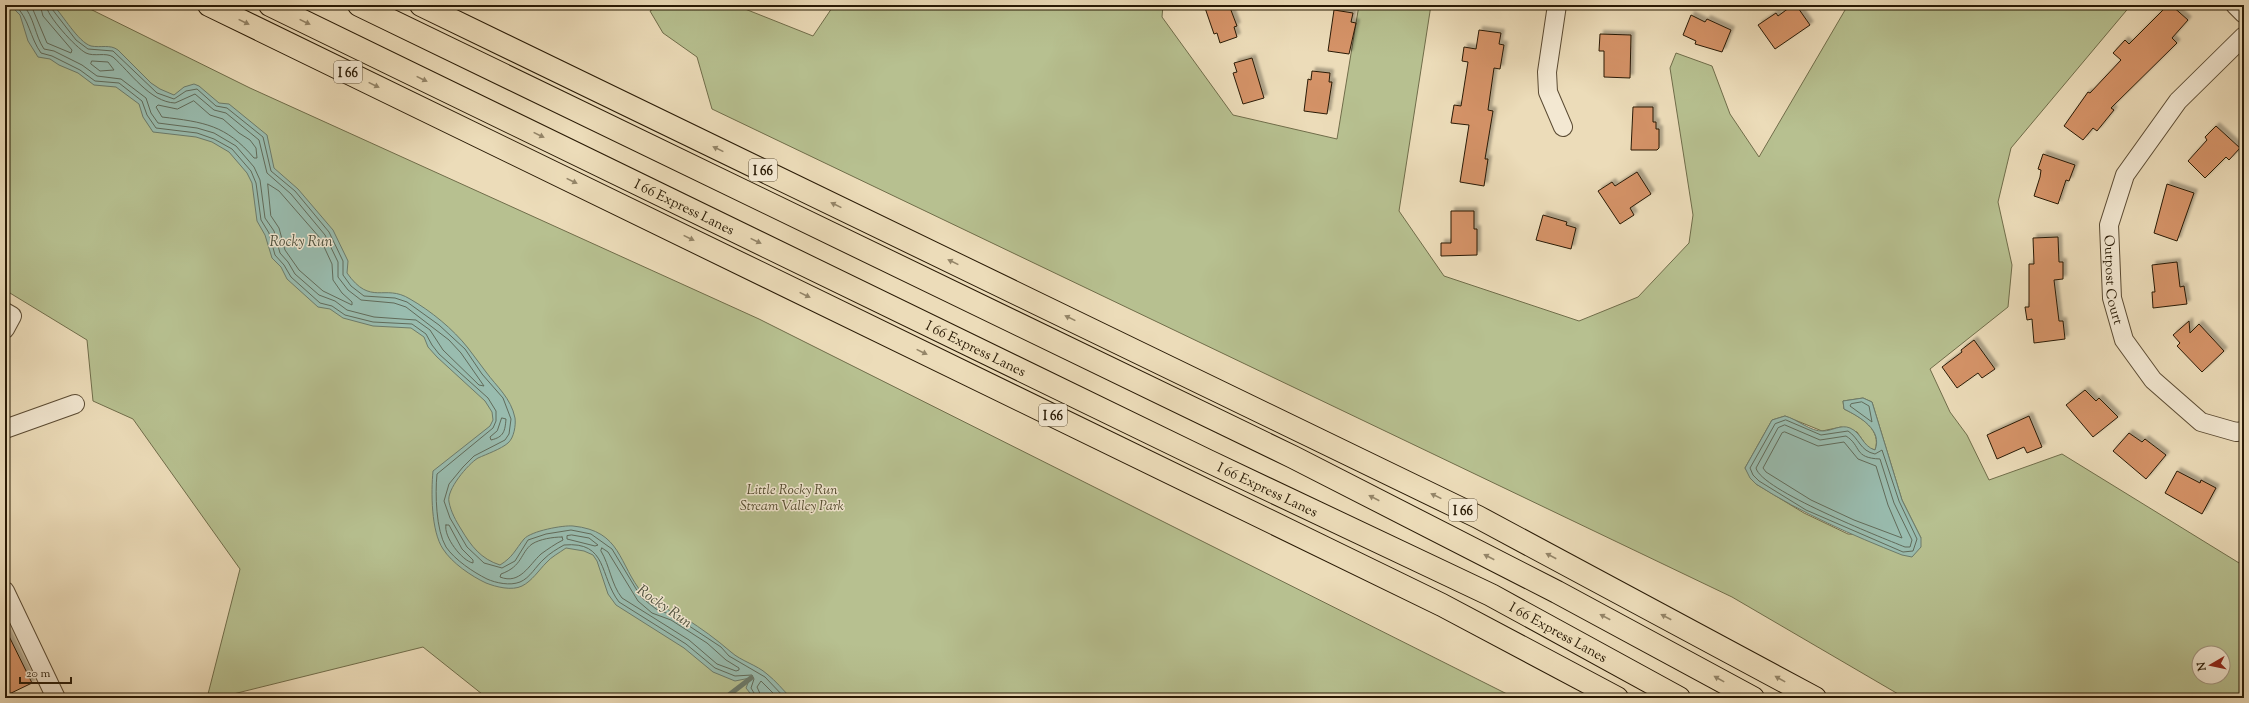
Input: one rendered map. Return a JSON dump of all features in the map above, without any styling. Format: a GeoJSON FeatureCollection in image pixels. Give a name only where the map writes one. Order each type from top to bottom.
{"type":"FeatureCollection","features":[{"type":"Feature","properties":{"kind":"highway","name":"I 66"},"geometry":{"type":"LineString","coordinates":[[209,5],[1442,605],[1617,698]]}},
{"type":"Feature","properties":{"kind":"highway","name":"I 66 Express Lanes"},"geometry":{"type":"LineString","coordinates":[[270,5],[1201,457],[1491,595],[1678,698]]}},
{"type":"Feature","properties":{"kind":"highway"},"geometry":{"type":"LineString","coordinates":[[359,5],[1293,457],[1558,592],[1753,698]]}},
{"type":"Feature","properties":{"kind":"highway","name":"I 66"},"geometry":{"type":"LineString","coordinates":[[420,5],[1478,517],[1814,698]]}},
{"type":"Feature","properties":{"kind":"street"},"geometry":{"type":"LineString","coordinates":[[1557,5],[1547,72],[1548,92],[1563,127]]}},
{"type":"Feature","properties":{"kind":"street"},"geometry":{"type":"LineString","coordinates":[[2235,5],[2244,14]]}},
{"type":"Feature","properties":{"kind":"street","name":"Outpost Court"},"geometry":{"type":"LineString","coordinates":[[2244,36],[2178,101],[2125,175],[2108,225],[2112,298],[2124,340],[2153,380],[2201,422],[2236,432],[2244,431]]}},
{"type":"Feature","properties":{"kind":"street"},"geometry":{"type":"LineString","coordinates":[[5,312],[12,316],[5,329]]}},
{"type":"Feature","properties":{"kind":"street"},"geometry":{"type":"LineString","coordinates":[[5,429],[75,404]]}},
{"type":"Feature","properties":{"kind":"street"},"geometry":{"type":"LineString","coordinates":[[5,591],[56,698]]}},
{"type":"Feature","properties":{"kind":"green space","name":"Little Rocky Run Stream Valley Park"},"geometry":{"type":"Polygon","coordinates":[[[5,5],[82,5],[250,88],[759,319],[1515,698],[487,698],[423,647],[217,698],[207,698],[240,569],[133,419],[93,401],[87,340],[5,290],[5,5]]]}},
{"type":"Feature","properties":{"kind":"green space"},"geometry":{"type":"Polygon","coordinates":[[[660,5],[735,5],[813,36],[834,5],[1163,5],[1162,17],[1233,115],[1337,139],[1359,5],[1431,5],[1399,211],[1444,276],[1579,321],[1638,297],[1689,243],[1693,215],[1670,68],[1676,53],[1712,66],[1730,114],[1759,157],[1848,5],[2131,5],[2011,148],[1998,202],[2012,265],[2008,307],[1930,369],[1950,412],[1967,435],[1989,480],[2062,454],[2244,566],[2244,698],[1905,698],[1732,597],[712,109],[697,57],[663,33],[650,11],[660,5]],[[1863,398],[1843,401],[1844,409],[1863,420],[1873,430],[1876,436],[1875,450],[1868,448],[1857,432],[1841,427],[1822,431],[1785,416],[1772,420],[1745,468],[1756,484],[1804,513],[1848,534],[1921,538],[1902,500],[1872,402],[1863,398]]]}},
{"type":"Feature","properties":{"kind":"water","name":"Rocky Run"},"geometry":{"type":"Polygon","coordinates":[[[5,5],[53,5],[86,44],[91,46],[115,48],[151,83],[160,89],[174,95],[184,87],[194,84],[199,86],[219,103],[229,104],[267,135],[274,168],[298,189],[333,230],[348,261],[347,273],[356,283],[363,289],[371,292],[393,293],[410,299],[426,309],[456,334],[503,393],[510,404],[515,418],[514,431],[510,441],[502,447],[474,461],[454,484],[449,497],[451,509],[457,523],[477,551],[487,559],[500,565],[511,556],[524,539],[533,533],[568,526],[589,529],[601,535],[610,542],[617,551],[635,583],[647,598],[685,618],[709,634],[735,655],[763,671],[791,698],[754,698],[746,688],[750,678],[735,681],[713,672],[684,648],[616,605],[608,594],[597,561],[593,555],[584,551],[566,548],[548,561],[529,581],[522,586],[514,588],[499,587],[486,583],[474,577],[457,564],[443,549],[436,532],[432,500],[433,471],[490,426],[493,420],[492,412],[485,401],[437,357],[428,347],[424,337],[411,328],[373,326],[343,318],[330,309],[318,307],[287,279],[281,267],[272,258],[265,235],[257,221],[252,183],[247,173],[229,152],[212,142],[196,137],[153,132],[143,117],[139,104],[116,87],[94,85],[78,73],[59,65],[50,59],[38,57],[28,41],[20,15],[13,8],[5,9],[5,5]]]}},
{"type":"Feature","properties":{"kind":"water"},"geometry":{"type":"Polygon","coordinates":[[[1863,398],[1872,402],[1902,500],[1921,538],[1921,547],[1912,557],[1902,555],[1865,540],[1792,505],[1756,484],[1750,478],[1745,468],[1772,420],[1785,416],[1818,431],[1826,431],[1840,427],[1850,428],[1857,433],[1867,446],[1875,450],[1877,443],[1873,430],[1863,420],[1844,409],[1843,401],[1863,398]]]}},
{"type":"Feature","properties":{"kind":"building"},"geometry":{"type":"Polygon","coordinates":[[[1204,5],[1229,5],[1237,26],[1234,27],[1237,37],[1220,43],[1217,33],[1214,34],[1204,5]]]}},
{"type":"Feature","properties":{"kind":"building"},"geometry":{"type":"Polygon","coordinates":[[[1793,5],[1796,5],[1810,25],[1775,49],[1758,25],[1776,13],[1778,16],[1793,5]]]}},
{"type":"Feature","properties":{"kind":"building"},"geometry":{"type":"Polygon","coordinates":[[[2168,5],[2171,5],[2188,20],[2172,38],[2177,43],[2111,108],[2114,110],[2097,131],[2093,128],[2083,140],[2064,126],[2088,92],[2090,93],[2121,60],[2113,53],[2125,40],[2129,44],[2168,5]]]}},
{"type":"Feature","properties":{"kind":"building"},"geometry":{"type":"Polygon","coordinates":[[[1334,10],[1353,13],[1351,22],[1356,23],[1349,54],[1328,51],[1334,10]]]}},
{"type":"Feature","properties":{"kind":"building"},"geometry":{"type":"Polygon","coordinates":[[[1691,15],[1705,22],[1707,19],[1731,30],[1722,52],[1695,44],[1696,41],[1683,35],[1691,15]]]}},
{"type":"Feature","properties":{"kind":"building"},"geometry":{"type":"Polygon","coordinates":[[[1479,30],[1501,33],[1499,44],[1504,45],[1500,69],[1494,68],[1488,110],[1493,111],[1485,159],[1488,159],[1484,186],[1460,182],[1469,125],[1451,123],[1454,105],[1461,106],[1468,62],[1462,61],[1464,47],[1476,49],[1479,30]]]}},
{"type":"Feature","properties":{"kind":"building"},"geometry":{"type":"Polygon","coordinates":[[[1600,34],[1631,35],[1630,78],[1604,77],[1604,51],[1599,51],[1600,34]]]}},
{"type":"Feature","properties":{"kind":"building"},"geometry":{"type":"Polygon","coordinates":[[[1252,58],[1264,98],[1243,104],[1233,73],[1237,72],[1234,63],[1252,58]]]}},
{"type":"Feature","properties":{"kind":"building"},"geometry":{"type":"Polygon","coordinates":[[[1312,71],[1330,73],[1329,82],[1332,82],[1327,114],[1304,111],[1308,79],[1311,80],[1312,71]]]}},
{"type":"Feature","properties":{"kind":"building"},"geometry":{"type":"Polygon","coordinates":[[[1633,107],[1653,107],[1653,122],[1656,122],[1656,129],[1659,129],[1659,148],[1657,150],[1631,150],[1633,107]]]}},
{"type":"Feature","properties":{"kind":"building"},"geometry":{"type":"Polygon","coordinates":[[[2216,126],[2240,148],[2229,160],[2226,157],[2205,178],[2188,161],[2207,140],[2205,137],[2216,126]]]}},
{"type":"Feature","properties":{"kind":"building"},"geometry":{"type":"Polygon","coordinates":[[[2043,154],[2075,165],[2069,181],[2066,180],[2058,204],[2034,196],[2040,177],[2041,170],[2038,169],[2043,154]]]}},
{"type":"Feature","properties":{"kind":"building"},"geometry":{"type":"Polygon","coordinates":[[[1637,172],[1651,194],[1630,208],[1634,215],[1620,224],[1598,191],[1612,182],[1615,186],[1637,172]]]}},
{"type":"Feature","properties":{"kind":"building"},"geometry":{"type":"Polygon","coordinates":[[[2167,184],[2194,193],[2177,241],[2154,233],[2167,184]]]}},
{"type":"Feature","properties":{"kind":"building"},"geometry":{"type":"Polygon","coordinates":[[[1451,211],[1474,211],[1474,229],[1477,229],[1477,255],[1441,256],[1441,243],[1451,243],[1451,211]]]}},
{"type":"Feature","properties":{"kind":"building"},"geometry":{"type":"Polygon","coordinates":[[[1543,215],[1567,222],[1566,225],[1576,228],[1571,249],[1536,240],[1543,215]]]}},
{"type":"Feature","properties":{"kind":"building"},"geometry":{"type":"Polygon","coordinates":[[[2058,237],[2059,262],[2063,262],[2063,279],[2054,280],[2059,321],[2063,321],[2065,339],[2034,343],[2032,319],[2027,320],[2025,307],[2029,307],[2029,264],[2034,264],[2033,238],[2058,237]]]}},
{"type":"Feature","properties":{"kind":"building"},"geometry":{"type":"Polygon","coordinates":[[[2177,262],[2180,287],[2184,286],[2187,304],[2153,308],[2152,292],[2155,292],[2152,265],[2177,262]]]}},
{"type":"Feature","properties":{"kind":"building"},"geometry":{"type":"Polygon","coordinates":[[[2189,321],[2190,333],[2199,324],[2224,351],[2202,372],[2177,346],[2180,343],[2173,335],[2189,321]]]}},
{"type":"Feature","properties":{"kind":"building"},"geometry":{"type":"Polygon","coordinates":[[[1974,340],[1995,369],[1982,378],[1978,373],[1957,388],[1942,367],[1962,352],[1961,350],[1974,340]]]}},
{"type":"Feature","properties":{"kind":"building"},"geometry":{"type":"Polygon","coordinates":[[[2085,390],[2096,401],[2099,398],[2118,417],[2093,437],[2066,405],[2085,390]]]}},
{"type":"Feature","properties":{"kind":"building"},"geometry":{"type":"Polygon","coordinates":[[[2029,416],[2042,447],[2027,453],[2024,447],[1997,459],[1987,435],[2029,416]]]}},
{"type":"Feature","properties":{"kind":"building"},"geometry":{"type":"Polygon","coordinates":[[[2129,433],[2142,442],[2145,439],[2166,455],[2146,479],[2113,451],[2129,433]]]}},
{"type":"Feature","properties":{"kind":"building"},"geometry":{"type":"Polygon","coordinates":[[[2177,471],[2200,483],[2201,480],[2216,488],[2202,514],[2165,493],[2177,471]]]}},
{"type":"Feature","properties":{"kind":"building"},"geometry":{"type":"Polygon","coordinates":[[[5,628],[32,683],[5,696],[5,628]]]}},
{"type":"Feature","properties":{"kind":"waterway"},"geometry":{"type":"LineString","coordinates":[[725,698],[751,678]]}}]}
